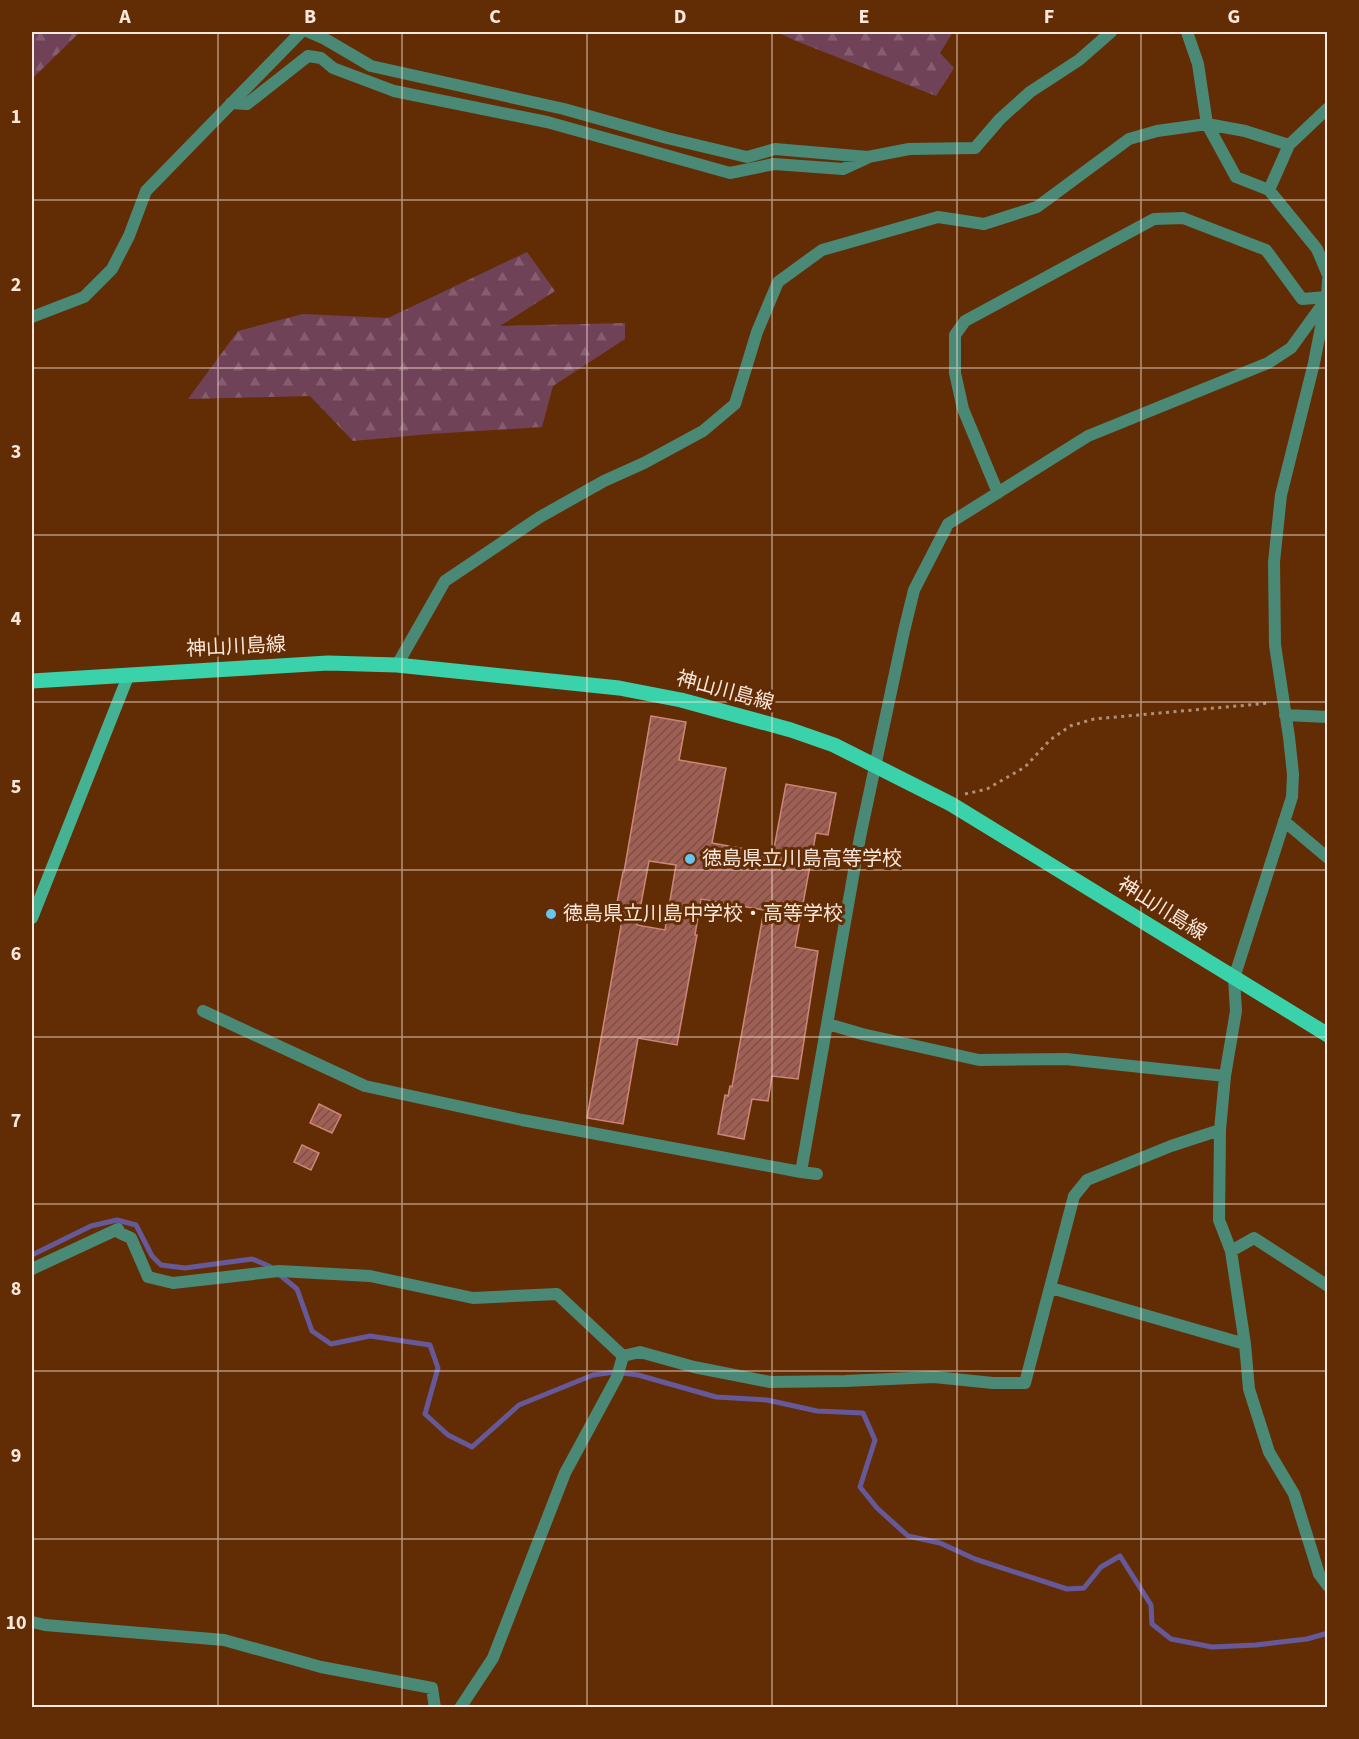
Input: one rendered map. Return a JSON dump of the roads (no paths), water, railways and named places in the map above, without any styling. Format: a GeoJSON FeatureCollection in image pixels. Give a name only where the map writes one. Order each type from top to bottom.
{"type":"FeatureCollection","features":[{"type":"Feature","properties":{"kind":"main road","name":"神山川島線"},"geometry":{"type":"LineString","coordinates":[[32,681],[328,663],[397,665],[619,688],[681,700],[791,730],[834,745],[951,804],[1328,1035]]}},
{"type":"Feature","properties":{"kind":"main road"},"geometry":{"type":"LineString","coordinates":[[32,918],[129,674]]}},
{"type":"Feature","properties":{"kind":"street"},"geometry":{"type":"LineString","coordinates":[[32,317],[84,297],[112,269],[129,236],[146,191],[301,32]]}},
{"type":"Feature","properties":{"kind":"street"},"geometry":{"type":"LineString","coordinates":[[309,32],[371,66],[564,109],[667,138],[747,157],[775,149],[868,157]]}},
{"type":"Feature","properties":{"kind":"street"},"geometry":{"type":"LineString","coordinates":[[231,103],[247,104],[308,56],[321,58],[333,68],[394,91],[547,122],[730,173],[774,164],[843,169],[868,157],[909,148],[975,148],[1000,119],[1030,92],[1079,60],[1111,32]]}},
{"type":"Feature","properties":{"kind":"street"},"geometry":{"type":"LineString","coordinates":[[1187,32],[1198,64],[1207,124],[1236,177],[1269,189],[1317,249],[1328,278],[1327,297],[1314,363],[1281,495],[1274,562],[1275,645],[1293,774],[1292,797],[1234,978],[1236,1011],[1225,1076],[1220,1130],[1219,1220],[1231,1251],[1245,1344],[1249,1389],[1269,1452],[1294,1494],[1319,1574],[1328,1586]]}},
{"type":"Feature","properties":{"kind":"street"},"geometry":{"type":"LineString","coordinates":[[1269,189],[1289,145],[1328,108]]}},
{"type":"Feature","properties":{"kind":"street"},"geometry":{"type":"LineString","coordinates":[[397,665],[445,581],[540,517],[604,481],[644,463],[703,431],[735,404],[757,332],[778,282],[822,250],[938,218],[984,224],[1037,207],[1129,139],[1157,130],[1207,124],[1245,131],[1289,145]]}},
{"type":"Feature","properties":{"kind":"street"},"geometry":{"type":"LineString","coordinates":[[998,493],[963,409],[955,373],[955,335],[965,321],[1154,219],[1183,218],[1266,250],[1302,299],[1327,297]]}},
{"type":"Feature","properties":{"kind":"street"},"geometry":{"type":"LineString","coordinates":[[801,1172],[860,837],[904,631],[914,590],[948,524],[1088,436],[1268,363],[1291,348],[1327,297]]}},
{"type":"Feature","properties":{"kind":"street"},"geometry":{"type":"LineString","coordinates":[[1284,709],[1328,717]]}},
{"type":"Feature","properties":{"kind":"street"},"geometry":{"type":"LineString","coordinates":[[1284,821],[1328,858]]}},
{"type":"Feature","properties":{"kind":"street"},"geometry":{"type":"LineString","coordinates":[[203,1011],[365,1086],[522,1120],[817,1174]]}},
{"type":"Feature","properties":{"kind":"street"},"geometry":{"type":"LineString","coordinates":[[828,1024],[978,1060],[1066,1059],[1225,1076]]}},
{"type":"Feature","properties":{"kind":"street"},"geometry":{"type":"LineString","coordinates":[[460,1707],[493,1658],[565,1473],[620,1366],[640,1352],[770,1382],[845,1382],[934,1377],[993,1383],[1025,1383],[1074,1196],[1087,1180],[1171,1146],[1220,1130]]}},
{"type":"Feature","properties":{"kind":"street"},"geometry":{"type":"LineString","coordinates":[[32,1269],[117,1229],[131,1238],[148,1277],[173,1283],[279,1271],[370,1276],[473,1298],[557,1294],[620,1366]]}},
{"type":"Feature","properties":{"kind":"street"},"geometry":{"type":"LineString","coordinates":[[1231,1251],[1254,1239],[1328,1286]]}},
{"type":"Feature","properties":{"kind":"street"},"geometry":{"type":"LineString","coordinates":[[1051,1288],[1245,1344]]}},
{"type":"Feature","properties":{"kind":"street"},"geometry":{"type":"LineString","coordinates":[[32,1622],[224,1640],[321,1667],[432,1688],[435,1707]]}},
{"type":"Feature","properties":{"kind":"waterway"},"geometry":{"type":"LineString","coordinates":[[32,1255],[91,1226],[117,1220],[136,1225],[152,1256],[161,1265],[185,1268],[252,1259],[269,1266],[297,1289],[312,1331],[331,1344],[370,1336],[430,1345],[438,1368],[425,1414],[448,1435],[472,1447],[519,1405],[593,1375],[615,1372],[638,1375],[716,1397],[767,1400],[817,1411],[863,1413],[875,1440],[860,1487],[877,1508],[908,1536],[940,1543],[975,1559],[1067,1589],[1084,1588],[1101,1567],[1120,1556],[1151,1605],[1152,1624],[1171,1639],[1212,1647],[1307,1639],[1328,1633]]}},
{"type":"Feature","properties":{"kind":"place","name":"徳島県立川島高等学校"},"geometry":{"type":"Point","coordinates":[690,859]}},
{"type":"Feature","properties":{"kind":"place","name":"徳島県立川島中学校・高等学校"},"geometry":{"type":"Point","coordinates":[551,914]}}]}
